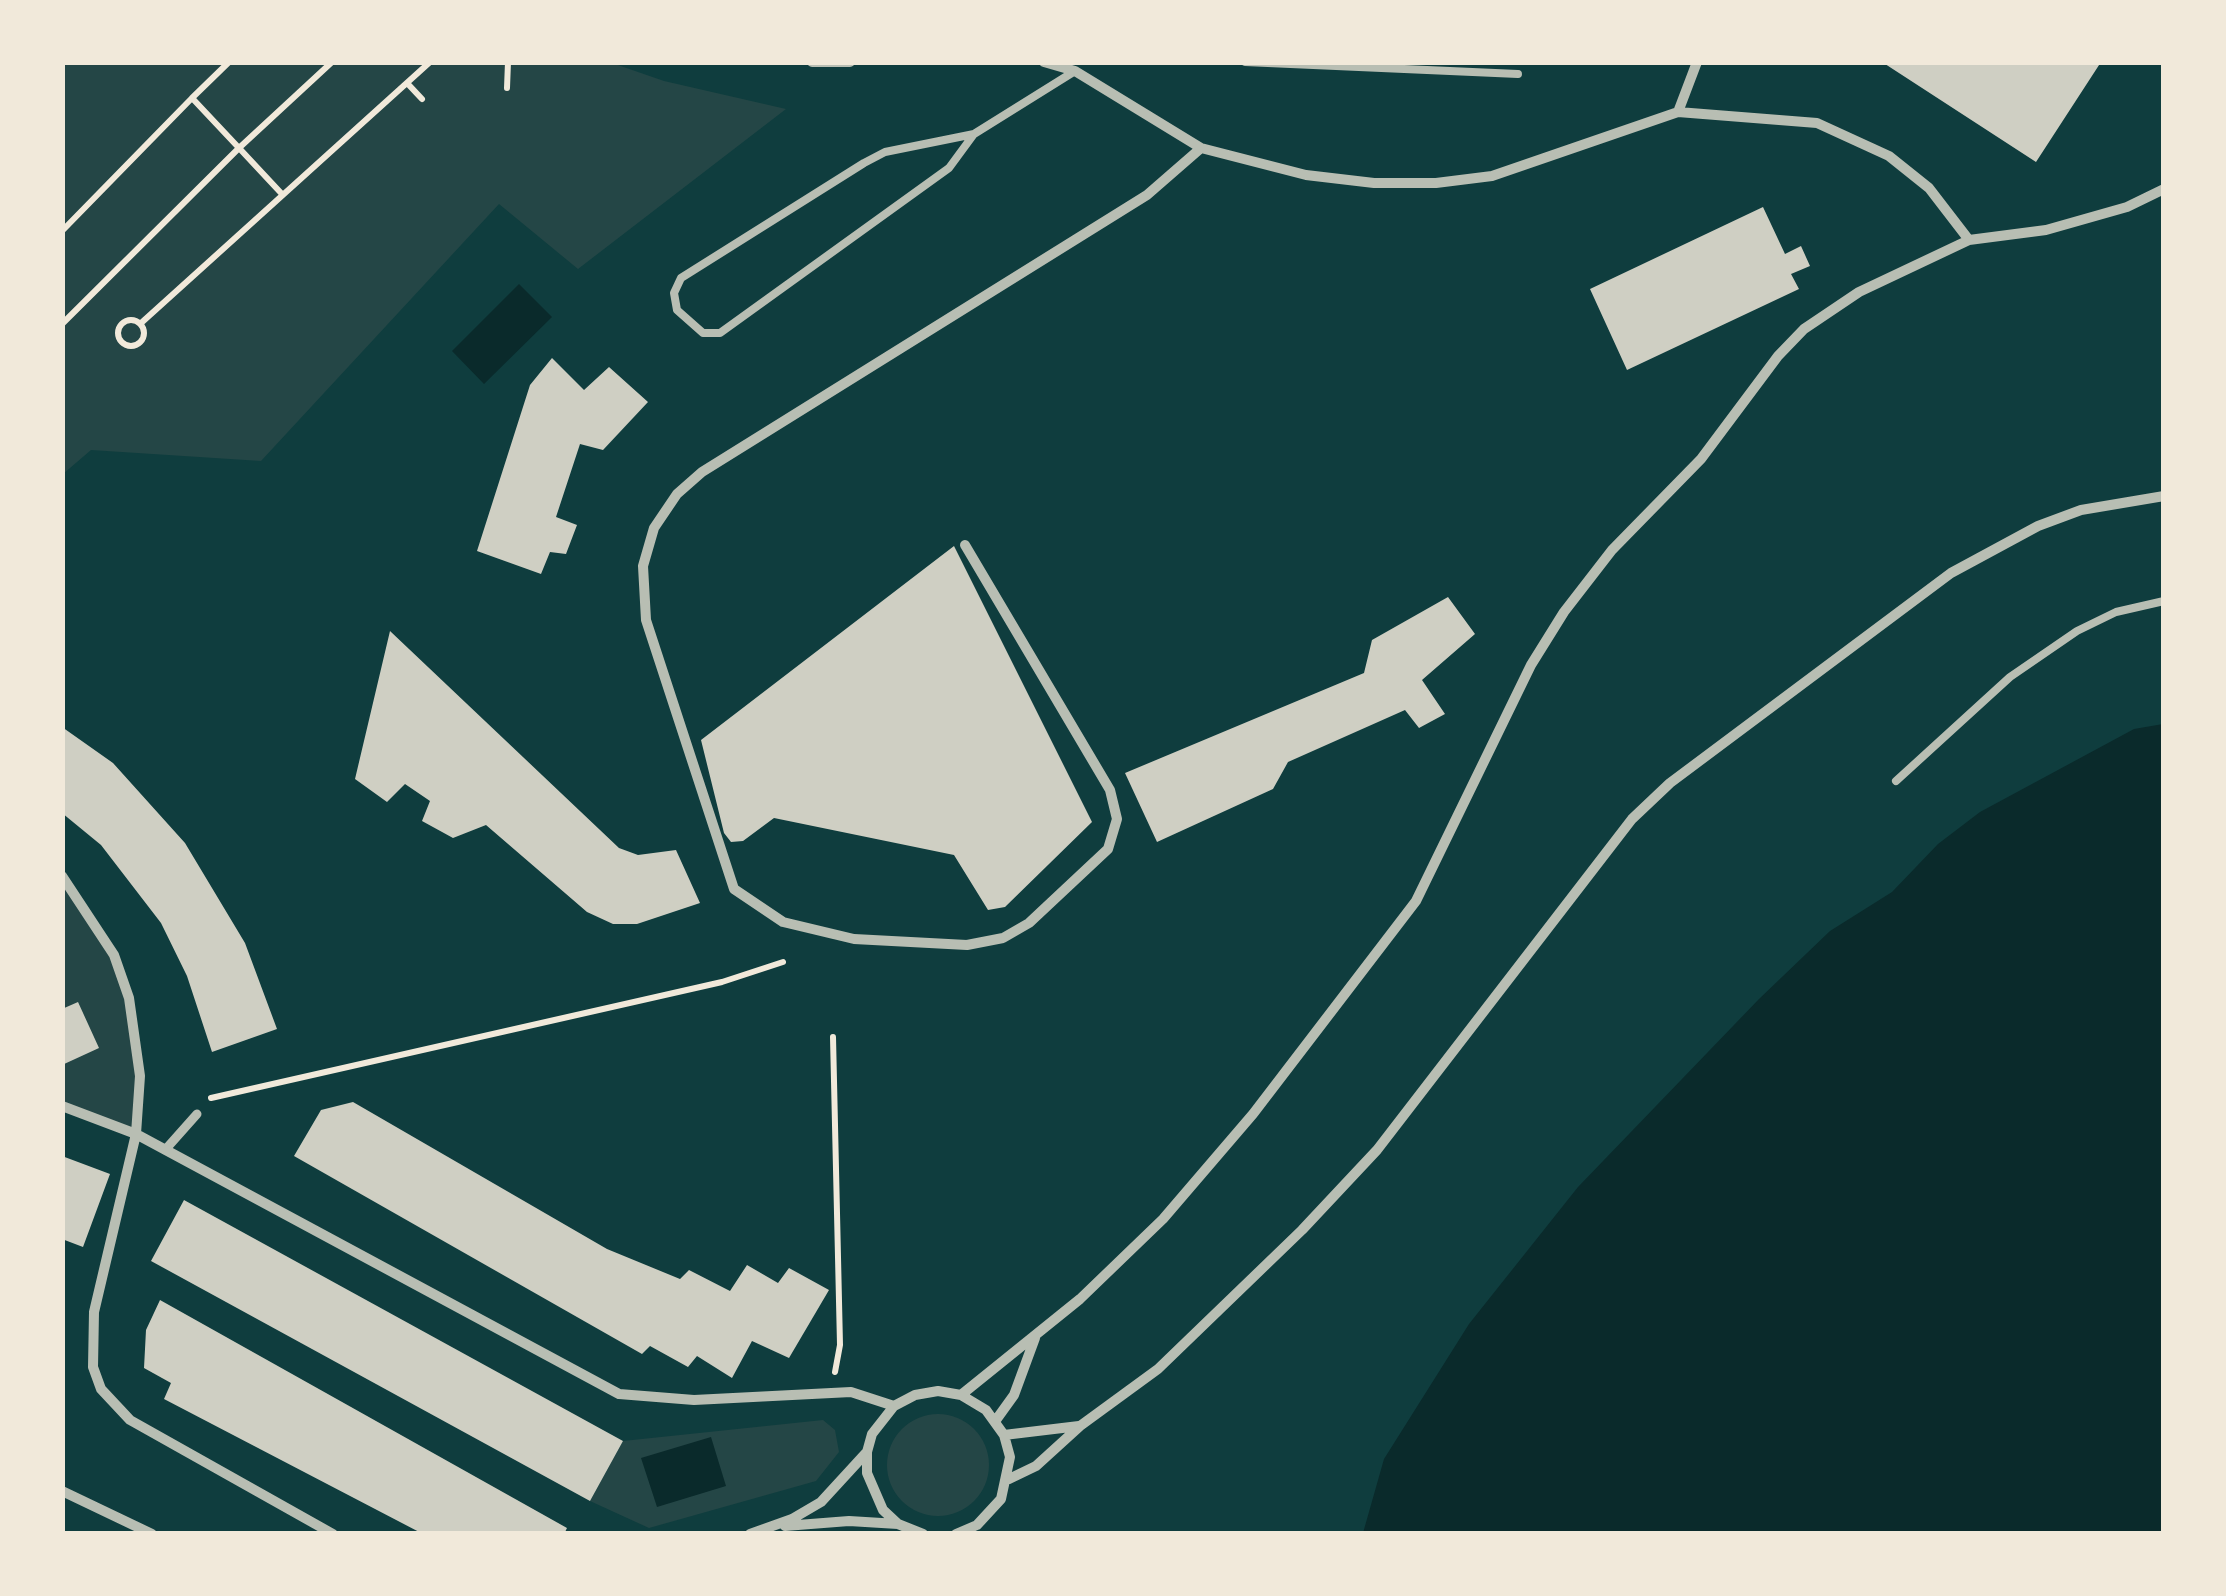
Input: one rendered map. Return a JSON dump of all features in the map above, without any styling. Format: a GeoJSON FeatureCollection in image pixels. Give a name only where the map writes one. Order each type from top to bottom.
{"type":"FeatureCollection","features":[{"type":"Feature","properties":{"kind":"street"},"geometry":{"type":"LineString","coordinates":[[812,62],[850,62]]}},
{"type":"Feature","properties":{"kind":"street"},"geometry":{"type":"LineString","coordinates":[[1678,112],[1698,62]]}},
{"type":"Feature","properties":{"kind":"street"},"geometry":{"type":"LineString","coordinates":[[1054,64],[1076,71],[1201,148],[1306,175],[1374,183],[1436,183],[1492,176],[1678,112],[1817,124],[1890,156],[1930,188],[1968,240]]}},
{"type":"Feature","properties":{"kind":"street"},"geometry":{"type":"LineString","coordinates":[[965,545],[1110,790],[1117,820],[1108,849],[1029,922],[1003,938],[966,945],[854,940],[783,922],[734,889],[646,620],[643,566],[654,528],[677,494],[702,472],[1147,196],[1201,148]]}},
{"type":"Feature","properties":{"kind":"street"},"geometry":{"type":"LineString","coordinates":[[961,1395],[1035,1337],[1136,1246],[1210,1168],[1416,901],[1544,644],[1612,550],[1701,459],[1778,356],[1804,329],[1860,292],[1968,240],[2046,230],[2127,207],[2164,188]]}},
{"type":"Feature","properties":{"kind":"street"},"geometry":{"type":"LineString","coordinates":[[1008,1478],[1036,1466],[1080,1426],[1206,1328],[1377,1150],[1632,818],[1670,782],[1951,573],[2067,515],[2164,496]]}},
{"type":"Feature","properties":{"kind":"street"},"geometry":{"type":"LineString","coordinates":[[62,876],[114,955],[129,998],[140,1076],[136,1134],[94,1312],[93,1367],[100,1389],[130,1420],[332,1534]]}},
{"type":"Feature","properties":{"kind":"street"},"geometry":{"type":"LineString","coordinates":[[62,1106],[136,1134],[619,1394],[694,1400],[851,1392],[894,1406]]}},
{"type":"Feature","properties":{"kind":"street"},"geometry":{"type":"LineString","coordinates":[[165,1150],[196,1114]]}},
{"type":"Feature","properties":{"kind":"street"},"geometry":{"type":"LineString","coordinates":[[996,1420],[1014,1395],[1035,1337]]}},
{"type":"Feature","properties":{"kind":"street"},"geometry":{"type":"LineString","coordinates":[[898,1524],[872,1492],[867,1452],[872,1434],[894,1406],[915,1395],[938,1391],[961,1395],[996,1420],[1004,1436],[1008,1478],[1001,1499],[988,1516],[956,1534]]}},
{"type":"Feature","properties":{"kind":"street"},"geometry":{"type":"LineString","coordinates":[[1004,1436],[1055,1433],[1080,1426]]}},
{"type":"Feature","properties":{"kind":"street"},"geometry":{"type":"LineString","coordinates":[[755,1532],[821,1502],[867,1452]]}},
{"type":"Feature","properties":{"kind":"street"},"geometry":{"type":"LineString","coordinates":[[62,1491],[152,1534]]}},
{"type":"Feature","properties":{"kind":"street"},"geometry":{"type":"LineString","coordinates":[[755,1532],[836,1521],[898,1524],[923,1534]]}},
{"type":"Feature","properties":{"kind":"lane"},"geometry":{"type":"LineString","coordinates":[[1245,62],[1518,74]]}},
{"type":"Feature","properties":{"kind":"lane"},"geometry":{"type":"LineString","coordinates":[[974,134],[949,168],[720,333],[702,334],[677,310],[674,293],[680,278],[864,163],[885,152],[974,134],[1076,71]]}},
{"type":"Feature","properties":{"kind":"lane"},"geometry":{"type":"LineString","coordinates":[[1896,781],[2010,676],[2077,631],[2116,612],[2164,602]]}},
{"type":"Feature","properties":{"kind":"path"},"geometry":{"type":"LineString","coordinates":[[62,231],[229,62]]}},
{"type":"Feature","properties":{"kind":"path"},"geometry":{"type":"LineString","coordinates":[[62,324],[239,148],[332,62]]}},
{"type":"Feature","properties":{"kind":"path"},"geometry":{"type":"LineString","coordinates":[[140,324],[430,62]]}},
{"type":"Feature","properties":{"kind":"path"},"geometry":{"type":"LineString","coordinates":[[507,88],[508,62]]}},
{"type":"Feature","properties":{"kind":"path"},"geometry":{"type":"LineString","coordinates":[[407,84],[422,99]]}},
{"type":"Feature","properties":{"kind":"path"},"geometry":{"type":"LineString","coordinates":[[192,98],[281,193]]}},
{"type":"Feature","properties":{"kind":"path"},"geometry":{"type":"LineString","coordinates":[[128,320],[140,324],[144,335],[139,343],[128,346],[120,340],[121,325],[128,320]]}},
{"type":"Feature","properties":{"kind":"path"},"geometry":{"type":"LineString","coordinates":[[210,1099],[722,982],[783,962]]}},
{"type":"Feature","properties":{"kind":"path"},"geometry":{"type":"LineString","coordinates":[[833,1037],[840,1346]]}},
{"type":"Feature","properties":{"kind":"shaded area"},"geometry":{"type":"Polygon","coordinates":[[[63,63],[612,63],[664,81],[786,109],[578,269],[499,204],[261,461],[91,450],[63,474],[63,63]]]}},
{"type":"Feature","properties":{"kind":"shaded area"},"geometry":{"type":"Polygon","coordinates":[[[519,284],[552,317],[484,384],[452,351],[519,284]]]}},
{"type":"Feature","properties":{"kind":"shaded area"},"geometry":{"type":"Polygon","coordinates":[[[2163,724],[2163,1533],[1363,1533],[1384,1459],[1469,1324],[1578,1187],[1759,999],[1830,931],[1892,892],[1938,844],[1980,812],[2134,729],[2163,724]]]}},
{"type":"Feature","properties":{"kind":"shaded area"},"geometry":{"type":"Polygon","coordinates":[[[62,876],[114,955],[136,1044],[136,1134],[63,1106],[62,876]]]}},
{"type":"Feature","properties":{"kind":"shaded area"},"geometry":{"type":"Polygon","coordinates":[[[938,1414],[958,1418],[974,1429],[985,1445],[989,1465],[985,1485],[974,1501],[958,1512],[938,1516],[918,1512],[902,1501],[891,1485],[887,1465],[891,1445],[902,1429],[918,1418],[938,1414]]]}},
{"type":"Feature","properties":{"kind":"shaded area"},"geometry":{"type":"Polygon","coordinates":[[[823,1420],[835,1430],[839,1452],[816,1481],[649,1528],[590,1501],[623,1441],[823,1420]]]}},
{"type":"Feature","properties":{"kind":"shaded area"},"geometry":{"type":"Polygon","coordinates":[[[711,1437],[726,1486],[657,1507],[641,1458],[711,1437]]]}},
{"type":"Feature","properties":{"kind":"building"},"geometry":{"type":"Polygon","coordinates":[[[1882,62],[2101,62],[2036,162],[1882,62]]]}},
{"type":"Feature","properties":{"kind":"building"},"geometry":{"type":"Polygon","coordinates":[[[1763,207],[1785,254],[1801,246],[1810,266],[1791,274],[1799,289],[1627,370],[1590,289],[1763,207]]]}},
{"type":"Feature","properties":{"kind":"building"},"geometry":{"type":"Polygon","coordinates":[[[552,358],[584,390],[609,367],[648,402],[603,450],[580,444],[556,517],[577,525],[566,554],[550,552],[541,574],[477,551],[530,385],[552,358]]]}},
{"type":"Feature","properties":{"kind":"building"},"geometry":{"type":"Polygon","coordinates":[[[954,546],[1092,822],[1005,907],[988,910],[954,855],[774,818],[743,841],[731,842],[724,833],[701,740],[954,546]]]}},
{"type":"Feature","properties":{"kind":"building"},"geometry":{"type":"Polygon","coordinates":[[[1448,597],[1475,634],[1422,680],[1445,714],[1419,728],[1405,710],[1288,762],[1273,789],[1157,842],[1125,773],[1364,673],[1372,640],[1448,597]]]}},
{"type":"Feature","properties":{"kind":"building"},"geometry":{"type":"Polygon","coordinates":[[[390,631],[619,848],[638,855],[676,850],[700,903],[637,924],[613,924],[587,912],[486,825],[453,838],[422,821],[430,801],[405,784],[387,802],[355,779],[390,631]]]}},
{"type":"Feature","properties":{"kind":"building"},"geometry":{"type":"Polygon","coordinates":[[[62,727],[113,763],[185,843],[245,943],[277,1029],[212,1052],[187,976],[161,923],[101,845],[62,813],[62,727]]]}},
{"type":"Feature","properties":{"kind":"building"},"geometry":{"type":"Polygon","coordinates":[[[78,1002],[99,1048],[62,1065],[62,1009],[78,1002]]]}},
{"type":"Feature","properties":{"kind":"building"},"geometry":{"type":"Polygon","coordinates":[[[353,1102],[607,1249],[680,1279],[689,1270],[730,1291],[747,1265],[778,1283],[789,1268],[829,1290],[789,1358],[752,1341],[732,1378],[697,1356],[688,1367],[650,1346],[642,1354],[294,1156],[321,1110],[353,1102]]]}},
{"type":"Feature","properties":{"kind":"building"},"geometry":{"type":"Polygon","coordinates":[[[62,1156],[110,1174],[83,1247],[62,1239],[62,1156]]]}},
{"type":"Feature","properties":{"kind":"building"},"geometry":{"type":"Polygon","coordinates":[[[184,1200],[623,1441],[590,1501],[151,1261],[184,1200]]]}},
{"type":"Feature","properties":{"kind":"building"},"geometry":{"type":"Polygon","coordinates":[[[160,1300],[567,1528],[564,1534],[423,1534],[164,1399],[171,1383],[144,1368],[146,1330],[160,1300]]]}}]}
